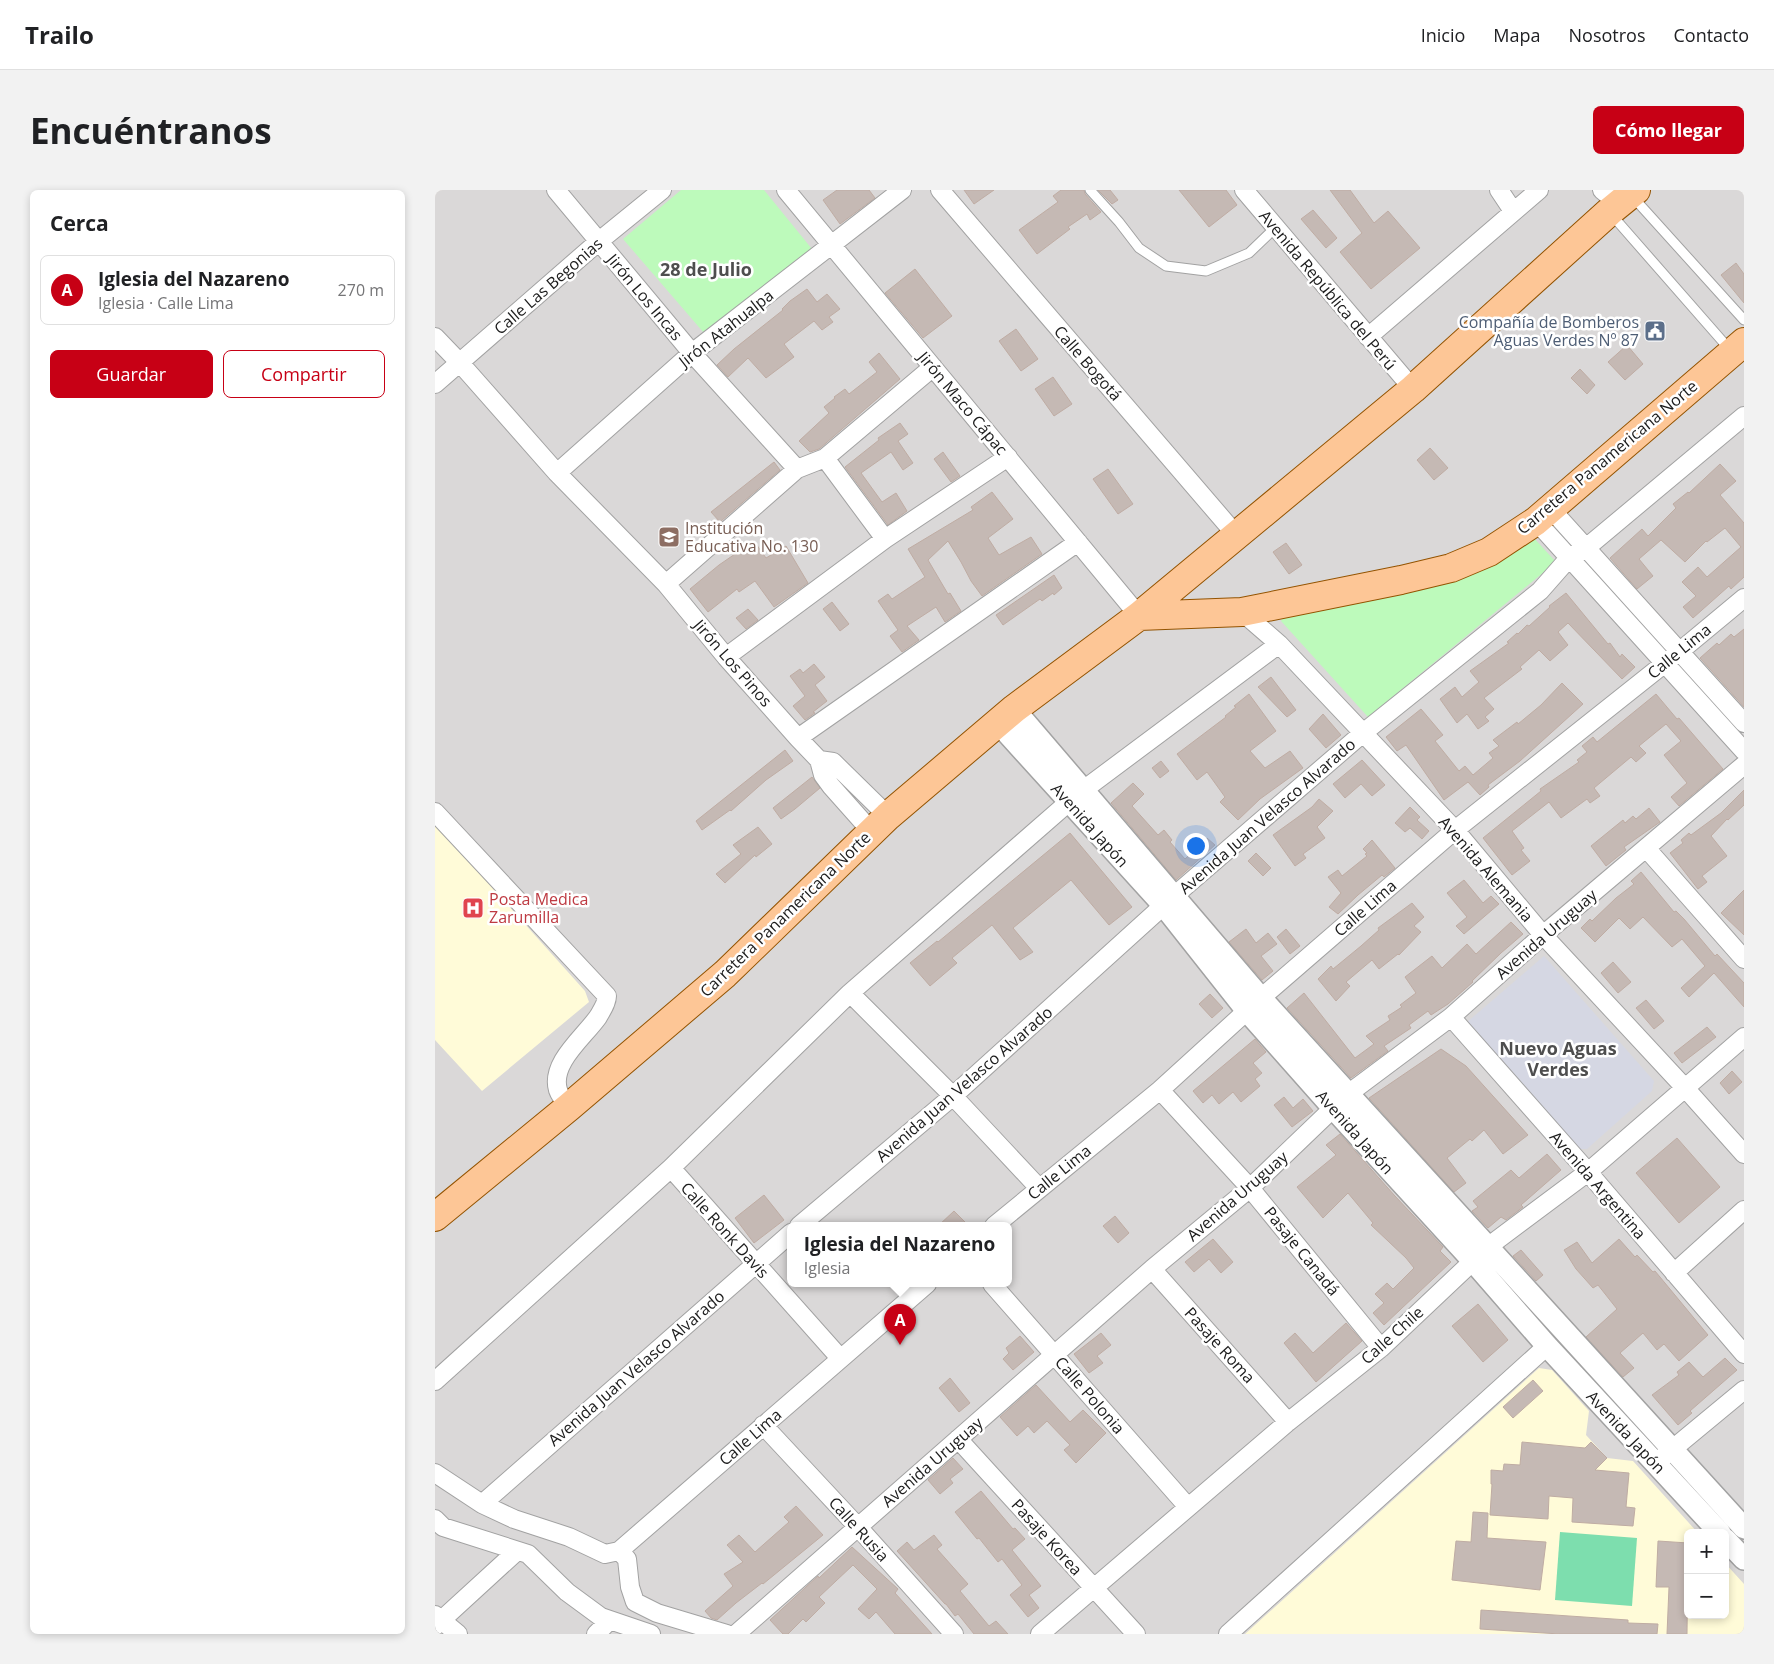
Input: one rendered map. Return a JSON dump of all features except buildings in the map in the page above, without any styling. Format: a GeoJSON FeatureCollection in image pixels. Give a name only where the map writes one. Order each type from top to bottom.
{"type":"FeatureCollection","features":[{"type":"Feature","properties":{"kind":"main road","name":"Carretera Panamericana Norte"},"geometry":{"type":"LineString","coordinates":[[435,1217],[569,1107],[725,974],[880,824],[1006,716],[1139,616],[1413,389],[1619,198]]}},
{"type":"Feature","properties":{"kind":"main road","name":"Carretera Panamericana Norte"},"geometry":{"type":"LineString","coordinates":[[1139,616],[1243,612],[1451,568],[1489,552],[1543,514],[1738,347]]}},
{"type":"Feature","properties":{"kind":"street","name":"Jirón Los Incas"},"geometry":{"type":"LineString","coordinates":[[556,190],[692,353],[797,469]]}},
{"type":"Feature","properties":{"kind":"street","name":"Calle Las Begonias"},"geometry":{"type":"LineString","coordinates":[[435,384],[598,242],[662,190]]}},
{"type":"Feature","properties":{"kind":"street","name":"Jirón Maco Cápac"},"geometry":{"type":"LineString","coordinates":[[786,190],[1139,616]]}},
{"type":"Feature","properties":{"kind":"street","name":"Jirón Atahualpa"},"geometry":{"type":"LineString","coordinates":[[557,473],[692,353],[902,190]]}},
{"type":"Feature","properties":{"kind":"street","name":"Calle Bogotá"},"geometry":{"type":"LineString","coordinates":[[940,190],[1237,536]]}},
{"type":"Feature","properties":{"kind":"street","name":"Avenida República del Perú"},"geometry":{"type":"LineString","coordinates":[[1244,190],[1413,389]]}},
{"type":"Feature","properties":{"kind":"street"},"geometry":{"type":"LineString","coordinates":[[1499,190],[1513,211]]}},
{"type":"Feature","properties":{"kind":"street"},"geometry":{"type":"LineString","coordinates":[[1368,337],[1539,190]]}},
{"type":"Feature","properties":{"kind":"street","name":"Jirón Los Pinos"},"geometry":{"type":"LineString","coordinates":[[435,337],[557,473],[666,584],[726,657],[819,760],[833,762],[880,824]]}},
{"type":"Feature","properties":{"kind":"street"},"geometry":{"type":"LineString","coordinates":[[666,584],[797,469],[825,458],[933,367]]}},
{"type":"Feature","properties":{"kind":"street","name":"Avenida Juan Velasco Alvarado"},"geometry":{"type":"LineString","coordinates":[[804,1222],[953,1096],[1169,901],[1363,733],[1540,591],[1569,558],[1586,548],[1744,416]]}},
{"type":"Feature","properties":{"kind":"street"},"geometry":{"type":"LineString","coordinates":[[825,458],[885,538]]}},
{"type":"Feature","properties":{"kind":"street"},"geometry":{"type":"LineString","coordinates":[[726,657],[885,538],[1007,458]]}},
{"type":"Feature","properties":{"kind":"street"},"geometry":{"type":"LineString","coordinates":[[1543,514],[1586,548],[1744,723]]}},
{"type":"Feature","properties":{"kind":"street"},"geometry":{"type":"LineString","coordinates":[[1543,514],[1569,558],[1744,751]]}},
{"type":"Feature","properties":{"kind":"street"},"geometry":{"type":"LineString","coordinates":[[799,738],[1078,542]]}},
{"type":"Feature","properties":{"kind":"street","name":"Calle Lima"},"geometry":{"type":"LineString","coordinates":[[999,1222],[1160,1090],[1254,1005],[1455,830],[1744,598]]}},
{"type":"Feature","properties":{"kind":"street","name":"Avenida Alemania"},"geometry":{"type":"LineString","coordinates":[[1243,612],[1279,644],[1455,830],[1543,935],[1744,1154]]}},
{"type":"Feature","properties":{"kind":"street"},"geometry":{"type":"LineString","coordinates":[[435,1381],[671,1168],[850,993],[1076,796],[1279,644]]}},
{"type":"Feature","properties":{"kind":"street","name":"Avenida Japón"},"geometry":{"type":"LineString","coordinates":[[1006,716],[1169,901],[1254,1005],[1340,1101],[1472,1260],[1547,1346],[1716,1529]]}},
{"type":"Feature","properties":{"kind":"street","name":"Avenida Uruguay"},"geometry":{"type":"LineString","coordinates":[[736,1634],[1152,1269],[1250,1188],[1340,1101],[1451,1017],[1543,935],[1744,765]]}},
{"type":"Feature","properties":{"kind":"street"},"geometry":{"type":"LineString","coordinates":[[435,812],[607,996],[603,1008],[593,1023],[577,1040],[557,1072],[558,1089],[569,1107]]}},
{"type":"Feature","properties":{"kind":"street"},"geometry":{"type":"LineString","coordinates":[[1646,848],[1744,959]]}},
{"type":"Feature","properties":{"kind":"street"},"geometry":{"type":"LineString","coordinates":[[850,993],[953,1096],[1039,1188]]}},
{"type":"Feature","properties":{"kind":"street","name":"Avenida Argentina"},"geometry":{"type":"LineString","coordinates":[[1451,1017],[1588,1172],[1744,1354]]}},
{"type":"Feature","properties":{"kind":"street","name":"Calle Chile"},"geometry":{"type":"LineString","coordinates":[[1040,1634],[1288,1422],[1381,1348],[1472,1260],[1588,1172],[1744,1037]]}},
{"type":"Feature","properties":{"kind":"street","name":"Pasaje Canadá"},"geometry":{"type":"LineString","coordinates":[[1160,1090],[1250,1188],[1381,1348]]}},
{"type":"Feature","properties":{"kind":"street","name":"Avenida Japón"},"geometry":{"type":"LineString","coordinates":[[1340,1101],[1489,1246],[1744,1528]]}},
{"type":"Feature","properties":{"kind":"street","name":"Calle Ronk Davis"},"geometry":{"type":"LineString","coordinates":[[671,1168],[840,1358]]}},
{"type":"Feature","properties":{"kind":"street"},"geometry":{"type":"LineString","coordinates":[[1674,1273],[1744,1210]]}},
{"type":"Feature","properties":{"kind":"street","name":"Avenida Juan Velasco Alvarado"},"geometry":{"type":"LineString","coordinates":[[482,1504],[787,1236]]}},
{"type":"Feature","properties":{"kind":"street","name":"Pasaje Roma"},"geometry":{"type":"LineString","coordinates":[[1152,1269],[1288,1422]]}},
{"type":"Feature","properties":{"kind":"street","name":"Calle Lima"},"geometry":{"type":"LineString","coordinates":[[619,1551],[923,1287]]}},
{"type":"Feature","properties":{"kind":"street","name":"Calle Polonia"},"geometry":{"type":"LineString","coordinates":[[995,1287],[1188,1507]]}},
{"type":"Feature","properties":{"kind":"street"},"geometry":{"type":"LineString","coordinates":[[1228,1634],[1547,1346]]}},
{"type":"Feature","properties":{"kind":"street"},"geometry":{"type":"LineString","coordinates":[[1655,1463],[1744,1390]]}},
{"type":"Feature","properties":{"kind":"street","name":"Calle Rusia"},"geometry":{"type":"LineString","coordinates":[[763,1425],[858,1527],[953,1634]]}},
{"type":"Feature","properties":{"kind":"street","name":"Pasaje Korea"},"geometry":{"type":"LineString","coordinates":[[958,1439],[1136,1634]]}},
{"type":"Feature","properties":{"kind":"street"},"geometry":{"type":"LineString","coordinates":[[435,1472],[482,1504],[514,1520],[569,1538],[605,1554],[619,1551],[627,1559],[629,1587],[635,1602],[657,1614],[727,1634]]}},
{"type":"Feature","properties":{"kind":"street"},"geometry":{"type":"LineString","coordinates":[[435,1519],[443,1527],[528,1554],[567,1592],[601,1617],[651,1634]]}},
{"type":"Feature","properties":{"kind":"street"},"geometry":{"type":"LineString","coordinates":[[1729,1543],[1744,1559]]}},
{"type":"Feature","properties":{"kind":"street"},"geometry":{"type":"LineString","coordinates":[[458,1634],[437,1620],[517,1551]]}},
{"type":"Feature","properties":{"kind":"street"},"geometry":{"type":"LineString","coordinates":[[596,1634],[610,1620]]}},
{"type":"Feature","properties":{"kind":"lane"},"geometry":{"type":"LineString","coordinates":[[1090,190],[1119,222],[1139,248],[1166,266],[1206,271],[1249,252],[1275,228]]}},
{"type":"Feature","properties":{"kind":"lane"},"geometry":{"type":"LineString","coordinates":[[1619,198],[1744,320]]}},
{"type":"Feature","properties":{"kind":"lane"},"geometry":{"type":"LineString","coordinates":[[1619,198],[1738,347]]}},
{"type":"Feature","properties":{"kind":"shaded area"},"geometry":{"type":"Polygon","coordinates":[[[435,190],[1744,190],[1744,1634],[435,1634],[435,190]]]}},
{"type":"Feature","properties":{"kind":"shaded area","name":"Posta Medica Zarumilla"},"geometry":{"type":"Polygon","coordinates":[[[435,824],[585,991],[589,1002],[482,1091],[435,1040],[435,824]]]}},
{"type":"Feature","properties":{"kind":"shaded area"},"geometry":{"type":"Polygon","coordinates":[[[1544,956],[1654,1081],[1652,1091],[1587,1149],[1574,1149],[1466,1023],[1544,956]]]}},
{"type":"Feature","properties":{"kind":"shaded area"},"geometry":{"type":"Polygon","coordinates":[[[1539,1368],[1552,1370],[1589,1411],[1586,1435],[1607,1458],[1633,1461],[1694,1529],[1684,1529],[1684,1619],[1729,1619],[1729,1567],[1744,1584],[1744,1634],[1245,1634],[1539,1368]]]}},
{"type":"Feature","properties":{"kind":"green space"},"geometry":{"type":"Polygon","coordinates":[[[681,190],[764,190],[812,249],[704,333],[623,239],[681,190]]]}},
{"type":"Feature","properties":{"kind":"green space"},"geometry":{"type":"Polygon","coordinates":[[[1532,536],[1556,562],[1368,717],[1281,621],[1287,610],[1532,536]]]}},
{"type":"Feature","properties":{"kind":"green space"},"geometry":{"type":"Polygon","coordinates":[[[1560,1532],[1637,1538],[1632,1606],[1555,1600],[1560,1532]]]}},
{"type":"Feature","properties":{"kind":"place","name":"Compañía de Bomberos Aguas Verdes Nº 87"},"geometry":{"type":"Point","coordinates":[1655,331]}},
{"type":"Feature","properties":{"kind":"place","name":"Institución Educativa No. 130"},"geometry":{"type":"Point","coordinates":[669,537]}},
{"type":"Feature","properties":{"kind":"place","name":"Posta Medica Zarumilla"},"geometry":{"type":"Point","coordinates":[473,908]}},
{"type":"Feature","properties":{"kind":"place","name":"Iglesia del Nazareno"},"geometry":{"type":"Point","coordinates":[900,1345]}},
{"type":"Feature","properties":{"kind":"district","name":"28 de Julio"},"geometry":{"type":"Point","coordinates":[706,270]}},
{"type":"Feature","properties":{"kind":"district","name":"Nuevo Aguas Verdes"},"geometry":{"type":"Point","coordinates":[1558,1060]}}]}
